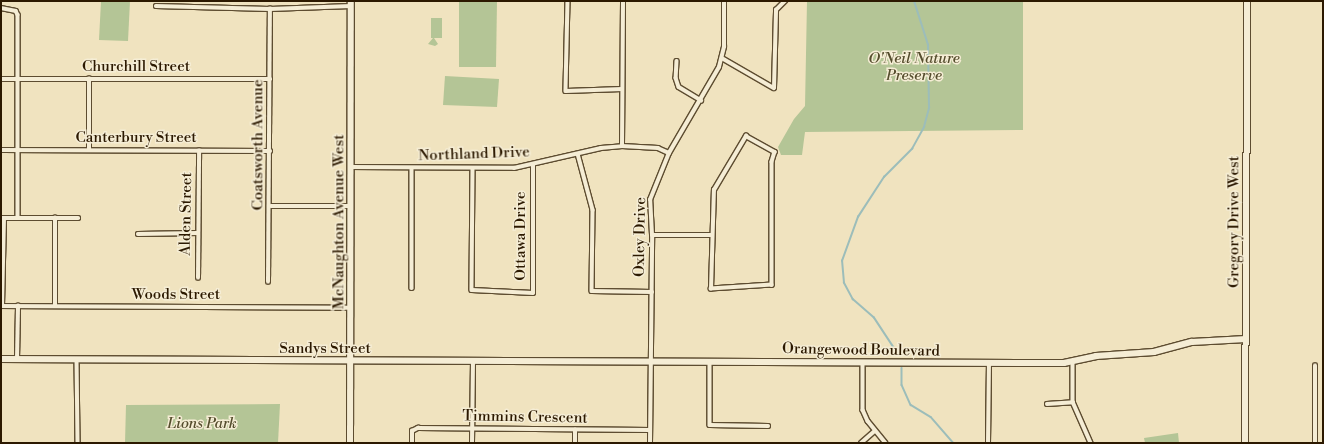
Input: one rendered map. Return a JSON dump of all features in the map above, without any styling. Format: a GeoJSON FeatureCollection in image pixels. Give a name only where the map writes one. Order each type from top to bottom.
{"type":"FeatureCollection","features":[{"type":"Feature","properties":{"kind":"street"},"geometry":{"type":"LineString","coordinates":[[568,1],[566,92],[622,89]]}},
{"type":"Feature","properties":{"kind":"street"},"geometry":{"type":"LineString","coordinates":[[622,146],[623,1]]}},
{"type":"Feature","properties":{"kind":"street","name":"Oxley Drive"},"geometry":{"type":"LineString","coordinates":[[650,443],[649,361],[652,292],[652,234],[650,200],[669,153],[701,100],[722,58],[724,1]]}},
{"type":"Feature","properties":{"kind":"street"},"geometry":{"type":"LineString","coordinates":[[722,58],[774,88],[776,10],[785,1]]}},
{"type":"Feature","properties":{"kind":"street","name":"Gregory Drive West"},"geometry":{"type":"LineString","coordinates":[[1245,443],[1247,1]]}},
{"type":"Feature","properties":{"kind":"street"},"geometry":{"type":"LineString","coordinates":[[156,6],[270,9],[351,3]]}},
{"type":"Feature","properties":{"kind":"street","name":"McNaughton Avenue West"},"geometry":{"type":"LineString","coordinates":[[350,443],[351,3]]}},
{"type":"Feature","properties":{"kind":"street"},"geometry":{"type":"LineString","coordinates":[[1,8],[9,8],[18,15],[18,218]]}},
{"type":"Feature","properties":{"kind":"street","name":"Coatsworth Avenue"},"geometry":{"type":"LineString","coordinates":[[268,282],[270,206],[270,9]]}},
{"type":"Feature","properties":{"kind":"street"},"geometry":{"type":"LineString","coordinates":[[677,61],[676,78],[679,87],[701,100]]}},
{"type":"Feature","properties":{"kind":"street","name":"Churchill Street"},"geometry":{"type":"LineString","coordinates":[[1,79],[270,79]]}},
{"type":"Feature","properties":{"kind":"street"},"geometry":{"type":"LineString","coordinates":[[89,79],[89,150]]}},
{"type":"Feature","properties":{"kind":"street"},"geometry":{"type":"LineString","coordinates":[[746,136],[775,152],[772,162],[772,285],[711,289],[712,235],[714,190],[746,136]]}},
{"type":"Feature","properties":{"kind":"street","name":"Northland Drive"},"geometry":{"type":"LineString","coordinates":[[350,167],[473,169],[533,165],[601,148],[622,146],[658,148],[669,153]]}},
{"type":"Feature","properties":{"kind":"street","name":"Canterbury Street"},"geometry":{"type":"LineString","coordinates":[[1,150],[270,151]]}},
{"type":"Feature","properties":{"kind":"street","name":"Alden Street"},"geometry":{"type":"LineString","coordinates":[[198,278],[197,233],[199,151]]}},
{"type":"Feature","properties":{"kind":"street"},"geometry":{"type":"LineString","coordinates":[[578,154],[593,210],[592,291],[652,292]]}},
{"type":"Feature","properties":{"kind":"street","name":"Ottawa Drive"},"geometry":{"type":"LineString","coordinates":[[473,169],[472,290],[533,292],[533,165]]}},
{"type":"Feature","properties":{"kind":"street"},"geometry":{"type":"LineString","coordinates":[[412,169],[412,288]]}},
{"type":"Feature","properties":{"kind":"street"},"geometry":{"type":"LineString","coordinates":[[270,206],[350,206]]}},
{"type":"Feature","properties":{"kind":"street"},"geometry":{"type":"LineString","coordinates":[[1,306],[2,218],[78,218]]}},
{"type":"Feature","properties":{"kind":"street"},"geometry":{"type":"LineString","coordinates":[[54,306],[55,218]]}},
{"type":"Feature","properties":{"kind":"street"},"geometry":{"type":"LineString","coordinates":[[138,234],[197,233]]}},
{"type":"Feature","properties":{"kind":"street"},"geometry":{"type":"LineString","coordinates":[[652,234],[712,235]]}},
{"type":"Feature","properties":{"kind":"street","name":"Woods Street"},"geometry":{"type":"LineString","coordinates":[[1,306],[351,308]]}},
{"type":"Feature","properties":{"kind":"street"},"geometry":{"type":"LineString","coordinates":[[17,359],[18,306]]}},
{"type":"Feature","properties":{"kind":"street","name":"Orangewood Boulevard"},"geometry":{"type":"LineString","coordinates":[[649,361],[989,363],[1073,361],[1096,356],[1154,352],[1192,342],[1246,339]]}},
{"type":"Feature","properties":{"kind":"street","name":"Sandys Street"},"geometry":{"type":"LineString","coordinates":[[1,359],[649,361]]}},
{"type":"Feature","properties":{"kind":"street"},"geometry":{"type":"LineString","coordinates":[[77,359],[78,443]]}},
{"type":"Feature","properties":{"kind":"street"},"geometry":{"type":"LineString","coordinates":[[472,443],[473,361]]}},
{"type":"Feature","properties":{"kind":"street"},"geometry":{"type":"LineString","coordinates":[[710,361],[710,425],[768,426]]}},
{"type":"Feature","properties":{"kind":"street"},"geometry":{"type":"LineString","coordinates":[[1073,361],[1072,402],[1091,443]]}},
{"type":"Feature","properties":{"kind":"street"},"geometry":{"type":"LineString","coordinates":[[863,363],[864,410],[875,431],[886,443]]}},
{"type":"Feature","properties":{"kind":"street"},"geometry":{"type":"LineString","coordinates":[[988,443],[989,363]]}},
{"type":"Feature","properties":{"kind":"street"},"geometry":{"type":"LineString","coordinates":[[1314,443],[1315,366]]}},
{"type":"Feature","properties":{"kind":"street"},"geometry":{"type":"LineString","coordinates":[[1047,404],[1072,402]]}},
{"type":"Feature","properties":{"kind":"street","name":"Timmins Crescent"},"geometry":{"type":"LineString","coordinates":[[412,443],[412,431],[418,428],[650,430]]}},
{"type":"Feature","properties":{"kind":"street"},"geometry":{"type":"LineString","coordinates":[[575,430],[575,443]]}},
{"type":"Feature","properties":{"kind":"street"},"geometry":{"type":"LineString","coordinates":[[861,443],[875,431]]}},
{"type":"Feature","properties":{"kind":"green space"},"geometry":{"type":"Polygon","coordinates":[[[101,1],[130,1],[128,41],[99,40],[101,1]]]}},
{"type":"Feature","properties":{"kind":"green space"},"geometry":{"type":"Polygon","coordinates":[[[459,1],[497,1],[496,67],[459,67],[459,1]]]}},
{"type":"Feature","properties":{"kind":"green space","name":"O'Neil Nature Preserve"},"geometry":{"type":"Polygon","coordinates":[[[807,1],[1023,1],[1023,130],[805,132],[802,155],[781,155],[778,147],[794,119],[805,106],[807,1]]]}},
{"type":"Feature","properties":{"kind":"green space"},"geometry":{"type":"Polygon","coordinates":[[[431,18],[442,18],[442,38],[434,38],[438,44],[435,46],[428,44],[433,38],[431,38],[431,18]]]}},
{"type":"Feature","properties":{"kind":"green space"},"geometry":{"type":"Polygon","coordinates":[[[445,76],[499,79],[497,107],[443,105],[445,76]]]}},
{"type":"Feature","properties":{"kind":"green space","name":"Lions Park"},"geometry":{"type":"Polygon","coordinates":[[[280,404],[278,443],[125,443],[126,405],[280,404]]]}},
{"type":"Feature","properties":{"kind":"green space"},"geometry":{"type":"Polygon","coordinates":[[[1178,433],[1179,443],[1145,443],[1144,438],[1178,433]]]}},
{"type":"Feature","properties":{"kind":"waterway"},"geometry":{"type":"LineString","coordinates":[[897,353],[874,318],[853,300],[844,283],[842,261],[858,217],[884,177],[912,149],[924,127],[929,108],[928,45],[914,1]]}},
{"type":"Feature","properties":{"kind":"waterway"},"geometry":{"type":"LineString","coordinates":[[902,368],[902,385],[911,405],[931,417],[954,443]]}}]}
